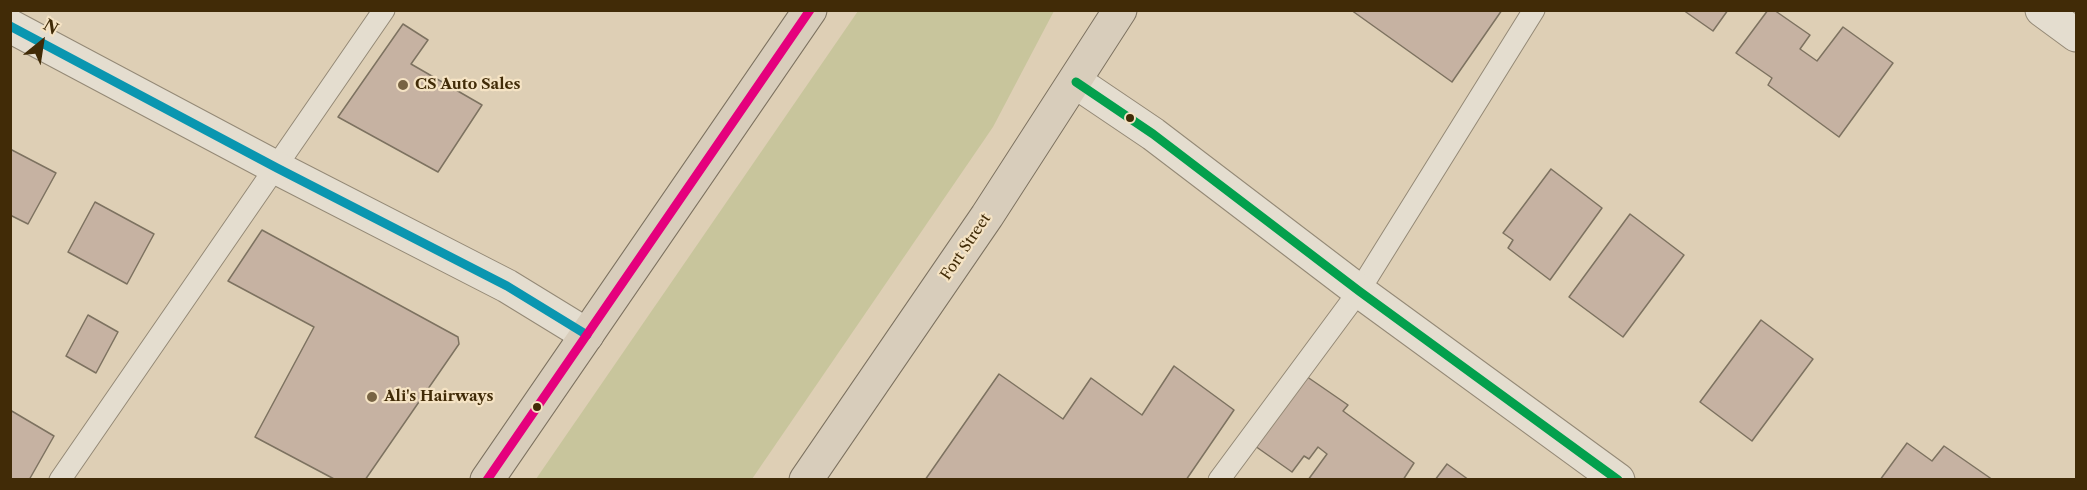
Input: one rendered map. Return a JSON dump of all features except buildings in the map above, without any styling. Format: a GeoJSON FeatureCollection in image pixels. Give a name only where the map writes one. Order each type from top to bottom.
{"type":"FeatureCollection","features":[{"type":"Feature","properties":{"kind":"main road"},"geometry":{"type":"LineString","coordinates":[[487,480],[810,10]]}},
{"type":"Feature","properties":{"kind":"main road","name":"Fort Street"},"geometry":{"type":"LineString","coordinates":[[806,480],[1076,82],[1120,10]]}},
{"type":"Feature","properties":{"kind":"street"},"geometry":{"type":"LineString","coordinates":[[2042,10],[2076,35]]}},
{"type":"Feature","properties":{"kind":"street"},"geometry":{"type":"LineString","coordinates":[[10,26],[277,168],[507,286],[587,335]]}},
{"type":"Feature","properties":{"kind":"street"},"geometry":{"type":"LineString","coordinates":[[1076,82],[1153,134],[1359,291],[1618,480]]}},
{"type":"Feature","properties":{"kind":"lane"},"geometry":{"type":"LineString","coordinates":[[60,480],[384,10]]}},
{"type":"Feature","properties":{"kind":"lane"},"geometry":{"type":"LineString","coordinates":[[1219,480],[1359,291],[1534,10]]}},
{"type":"Feature","properties":{"kind":"shaded area"},"geometry":{"type":"Polygon","coordinates":[[[858,11],[1054,11],[993,127],[752,479],[536,479],[858,11]]]}},
{"type":"Feature","properties":{"kind":"transit line"},"geometry":{"type":"LineString","coordinates":[[487,480],[810,10]]}},
{"type":"Feature","properties":{"kind":"transit line"},"geometry":{"type":"LineString","coordinates":[[10,26],[277,168],[507,286],[587,335]]}},
{"type":"Feature","properties":{"kind":"transit line"},"geometry":{"type":"LineString","coordinates":[[1076,82],[1153,134],[1359,291],[1618,480]]}},
{"type":"Feature","properties":{"kind":"place","name":"CS Auto Sales"},"geometry":{"type":"Point","coordinates":[403,85]}},
{"type":"Feature","properties":{"kind":"place","name":"Ali's Hairways"},"geometry":{"type":"Point","coordinates":[372,397]}}]}
